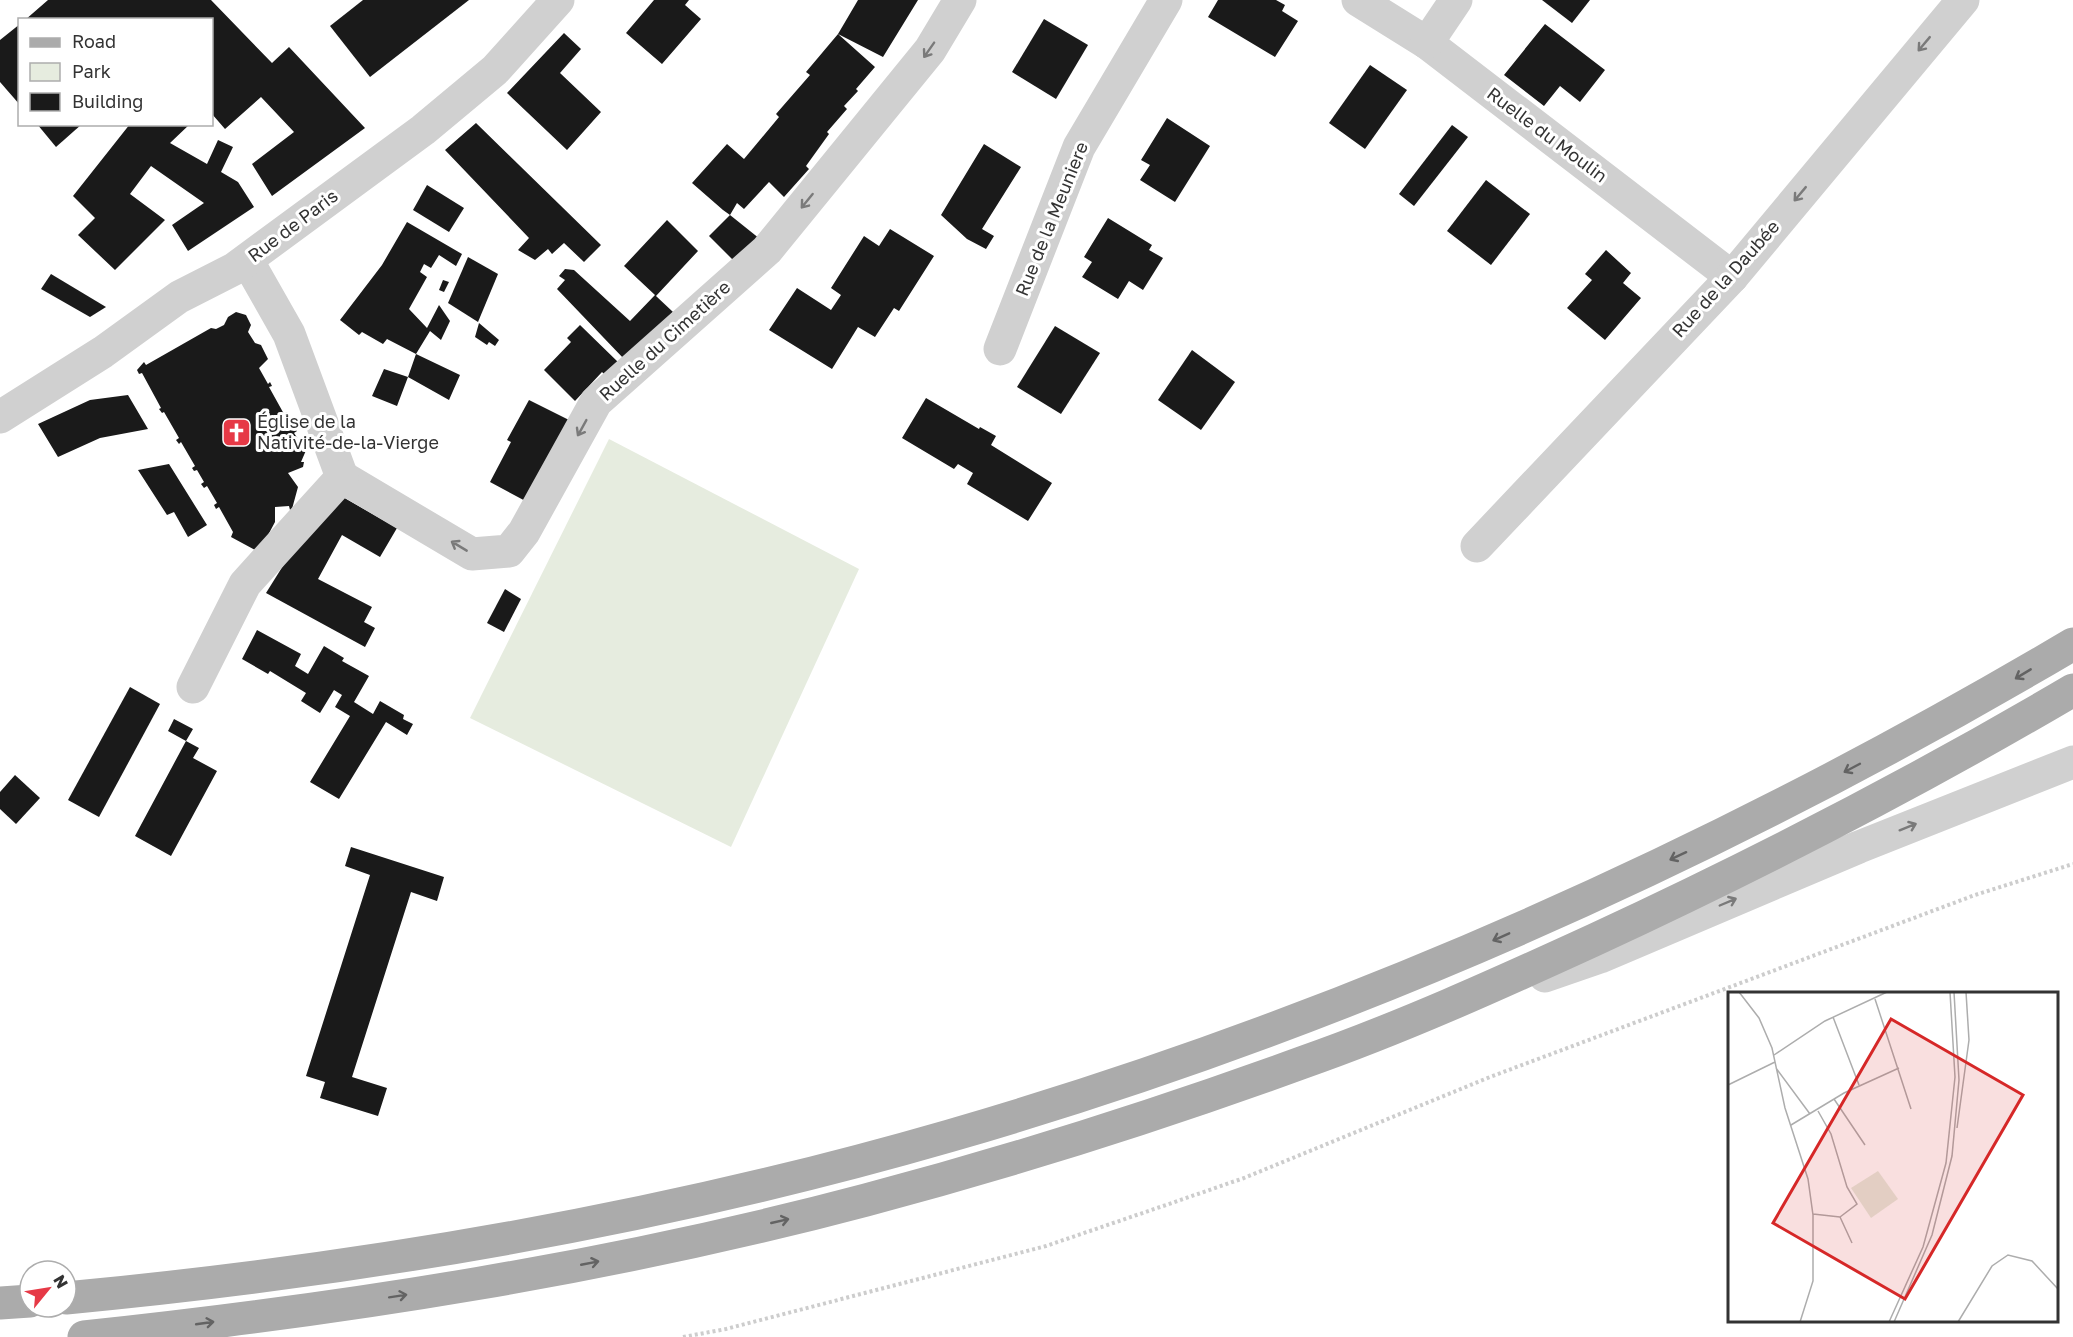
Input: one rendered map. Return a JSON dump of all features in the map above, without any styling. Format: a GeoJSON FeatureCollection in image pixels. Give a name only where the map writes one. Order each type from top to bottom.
{"type":"FeatureCollection","features":[{"type":"Feature","properties":{"kind":"main road"},"geometry":{"type":"LineString","coordinates":[[78,1297],[157,1289],[355,1263],[601,1219],[710,1196],[925,1142],[1122,1082],[1362,996],[1603,891],[1842,774],[2073,644]]}},
{"type":"Feature","properties":{"kind":"main road"},"geometry":{"type":"LineString","coordinates":[[84,1337],[366,1302],[606,1260],[861,1202],[958,1175],[1237,1085],[1360,1041],[1501,982],[1759,862],[1909,785],[2073,690]]}},
{"type":"Feature","properties":{"kind":"main road"},"geometry":{"type":"LineString","coordinates":[[0,1303],[18,1302]]}},
{"type":"Feature","properties":{"kind":"street","name":"Rue de Paris"},"geometry":{"type":"LineString","coordinates":[[0,417],[103,352],[179,297],[247,260],[423,130],[495,70],[558,0]]}},
{"type":"Feature","properties":{"kind":"street","name":"Ruelle du Cimetière"},"geometry":{"type":"LineString","coordinates":[[342,477],[472,554],[508,551],[524,532],[596,402],[767,250],[930,50],[960,0]]}},
{"type":"Feature","properties":{"kind":"street","name":"Rue de la Meuniere"},"geometry":{"type":"LineString","coordinates":[[1000,349],[1079,147],[1166,0]]}},
{"type":"Feature","properties":{"kind":"street","name":"Ruelle du Moulin"},"geometry":{"type":"LineString","coordinates":[[1358,0],[1427,43],[1732,277]]}},
{"type":"Feature","properties":{"kind":"street"},"geometry":{"type":"LineString","coordinates":[[1427,43],[1456,0]]}},
{"type":"Feature","properties":{"kind":"street","name":"Rue de la Daubée"},"geometry":{"type":"LineString","coordinates":[[1477,546],[1732,277],[1963,0]]}},
{"type":"Feature","properties":{"kind":"street"},"geometry":{"type":"LineString","coordinates":[[193,687],[245,584],[342,477],[289,334],[247,260]]}},
{"type":"Feature","properties":{"kind":"street"},"geometry":{"type":"LineString","coordinates":[[1360,1041],[1600,957],[1869,843],[2073,762]]}},
{"type":"Feature","properties":{"kind":"path"},"geometry":{"type":"LineString","coordinates":[[683,1337],[726,1329],[1046,1246],[1244,1178],[1490,1077],[1974,895],[2073,864]]}},
{"type":"Feature","properties":{"kind":"green space"},"geometry":{"type":"Polygon","coordinates":[[[609,439],[859,569],[731,847],[470,718],[609,439]]]}},
{"type":"Feature","properties":{"kind":"building"},"geometry":{"type":"Polygon","coordinates":[[[48,0],[211,0],[272,63],[289,47],[365,128],[272,196],[252,164],[294,132],[261,97],[225,129],[213,115],[213,18],[27,18],[48,0]]]}},
{"type":"Feature","properties":{"kind":"building"},"geometry":{"type":"Polygon","coordinates":[[[363,0],[469,0],[370,77],[330,26],[363,0]]]}},
{"type":"Feature","properties":{"kind":"building"},"geometry":{"type":"Polygon","coordinates":[[[654,0],[689,0],[685,5],[701,19],[662,64],[626,33],[654,0]]]}},
{"type":"Feature","properties":{"kind":"building"},"geometry":{"type":"Polygon","coordinates":[[[858,0],[918,0],[883,57],[838,34],[858,0]]]}},
{"type":"Feature","properties":{"kind":"building"},"geometry":{"type":"Polygon","coordinates":[[[1218,0],[1276,0],[1285,5],[1282,11],[1298,21],[1275,57],[1208,17],[1218,0]]]}},
{"type":"Feature","properties":{"kind":"building"},"geometry":{"type":"Polygon","coordinates":[[[1542,0],[1590,0],[1572,23],[1542,0]]]}},
{"type":"Feature","properties":{"kind":"building"},"geometry":{"type":"Polygon","coordinates":[[[1044,19],[1088,45],[1056,99],[1012,72],[1044,19]]]}},
{"type":"Feature","properties":{"kind":"building"},"geometry":{"type":"Polygon","coordinates":[[[1545,24],[1605,70],[1580,102],[1560,86],[1544,106],[1504,75],[1545,24]]]}},
{"type":"Feature","properties":{"kind":"building"},"geometry":{"type":"Polygon","coordinates":[[[18,26],[18,103],[0,82],[0,40],[18,26]]]}},
{"type":"Feature","properties":{"kind":"building"},"geometry":{"type":"Polygon","coordinates":[[[564,33],[581,49],[560,73],[601,112],[567,150],[507,93],[564,33]]]}},
{"type":"Feature","properties":{"kind":"building"},"geometry":{"type":"Polygon","coordinates":[[[838,34],[875,67],[844,106],[847,109],[827,132],[829,134],[806,166],[809,169],[784,197],[769,182],[744,209],[737,203],[730,215],[692,183],[727,144],[744,159],[779,117],[776,114],[810,75],[806,72],[838,34]]]}},
{"type":"Feature","properties":{"kind":"building"},"geometry":{"type":"Polygon","coordinates":[[[1370,65],[1407,90],[1365,149],[1329,123],[1370,65]]]}},
{"type":"Feature","properties":{"kind":"building"},"geometry":{"type":"Polygon","coordinates":[[[1167,118],[1210,146],[1175,202],[1140,180],[1150,165],[1141,160],[1167,118]]]}},
{"type":"Feature","properties":{"kind":"building"},"geometry":{"type":"Polygon","coordinates":[[[476,123],[601,245],[584,262],[564,243],[552,254],[548,249],[535,260],[518,250],[529,238],[445,150],[476,123]]]}},
{"type":"Feature","properties":{"kind":"building"},"geometry":{"type":"Polygon","coordinates":[[[1452,125],[1468,137],[1414,206],[1399,194],[1452,125]]]}},
{"type":"Feature","properties":{"kind":"building"},"geometry":{"type":"Polygon","coordinates":[[[39,126],[80,126],[56,147],[39,126]]]}},
{"type":"Feature","properties":{"kind":"building"},"geometry":{"type":"Polygon","coordinates":[[[128,126],[188,126],[170,143],[207,164],[218,140],[233,147],[221,172],[238,182],[254,207],[188,251],[172,225],[204,203],[151,166],[130,194],[165,220],[115,270],[78,235],[95,218],[73,196],[128,126]]]}},
{"type":"Feature","properties":{"kind":"building"},"geometry":{"type":"Polygon","coordinates":[[[984,144],[1021,167],[982,229],[994,236],[986,249],[967,239],[941,215],[984,144]]]}},
{"type":"Feature","properties":{"kind":"building"},"geometry":{"type":"Polygon","coordinates":[[[1486,180],[1530,214],[1491,265],[1447,231],[1486,180]]]}},
{"type":"Feature","properties":{"kind":"building"},"geometry":{"type":"Polygon","coordinates":[[[427,185],[464,208],[449,232],[413,210],[427,185]]]}},
{"type":"Feature","properties":{"kind":"building"},"geometry":{"type":"Polygon","coordinates":[[[730,215],[760,239],[734,261],[709,236],[730,215]]]}},
{"type":"Feature","properties":{"kind":"building"},"geometry":{"type":"Polygon","coordinates":[[[1108,218],[1152,245],[1149,250],[1163,258],[1143,290],[1129,281],[1118,299],[1082,277],[1092,262],[1084,257],[1108,218]]]}},
{"type":"Feature","properties":{"kind":"building"},"geometry":{"type":"Polygon","coordinates":[[[667,220],[698,251],[656,296],[673,312],[625,360],[557,289],[565,280],[559,276],[565,269],[574,270],[630,321],[655,295],[624,266],[667,220]]]}},
{"type":"Feature","properties":{"kind":"building"},"geometry":{"type":"Polygon","coordinates":[[[407,222],[462,254],[456,266],[439,255],[431,268],[424,264],[420,272],[427,277],[409,309],[427,328],[439,305],[450,321],[441,340],[430,331],[416,354],[387,339],[383,344],[362,332],[359,335],[340,320],[382,265],[407,222]]]}},
{"type":"Feature","properties":{"kind":"building"},"geometry":{"type":"Polygon","coordinates":[[[890,229],[934,256],[899,311],[894,308],[875,337],[858,327],[832,369],[769,330],[797,288],[831,310],[841,295],[831,288],[864,236],[879,246],[890,229]]]}},
{"type":"Feature","properties":{"kind":"building"},"geometry":{"type":"Polygon","coordinates":[[[1606,250],[1631,273],[1623,283],[1641,298],[1605,340],[1567,308],[1592,280],[1585,274],[1606,250]]]}},
{"type":"Feature","properties":{"kind":"building"},"geometry":{"type":"Polygon","coordinates":[[[468,257],[498,274],[478,322],[448,303],[468,257]]]}},
{"type":"Feature","properties":{"kind":"building"},"geometry":{"type":"Polygon","coordinates":[[[51,274],[106,307],[90,317],[41,289],[51,274]]]}},
{"type":"Feature","properties":{"kind":"building"},"geometry":{"type":"Polygon","coordinates":[[[443,280],[449,282],[444,292],[439,290],[443,280]]]}},
{"type":"Feature","properties":{"kind":"building","name":"Église de la Nativité-de-la-Vierge"},"geometry":{"type":"Polygon","coordinates":[[[236,312],[246,315],[251,325],[248,332],[255,343],[261,345],[268,359],[259,368],[268,384],[270,382],[272,386],[269,387],[284,414],[287,412],[289,416],[286,418],[292,429],[295,427],[297,431],[294,433],[302,445],[304,444],[307,448],[301,462],[304,462],[303,467],[288,473],[298,487],[292,509],[290,510],[289,506],[275,507],[275,522],[259,552],[231,537],[233,532],[219,507],[216,509],[214,505],[217,503],[207,486],[204,488],[201,484],[204,482],[197,470],[194,471],[192,468],[195,466],[181,442],[179,444],[176,440],[179,438],[164,412],[162,413],[159,409],[161,408],[142,373],[139,374],[137,370],[144,362],[146,365],[211,328],[216,329],[224,325],[228,317],[236,312]]]}},
{"type":"Feature","properties":{"kind":"building"},"geometry":{"type":"Polygon","coordinates":[[[479,323],[499,340],[495,346],[489,342],[487,345],[475,337],[479,323]]]}},
{"type":"Feature","properties":{"kind":"building"},"geometry":{"type":"Polygon","coordinates":[[[580,325],[619,363],[606,376],[602,372],[575,401],[544,370],[571,342],[567,338],[580,325]]]}},
{"type":"Feature","properties":{"kind":"building"},"geometry":{"type":"Polygon","coordinates":[[[1055,326],[1100,353],[1061,414],[1017,387],[1055,326]]]}},
{"type":"Feature","properties":{"kind":"building"},"geometry":{"type":"Polygon","coordinates":[[[1192,350],[1235,382],[1201,430],[1158,400],[1192,350]]]}},
{"type":"Feature","properties":{"kind":"building"},"geometry":{"type":"Polygon","coordinates":[[[416,354],[460,375],[449,400],[408,377],[416,354]]]}},
{"type":"Feature","properties":{"kind":"building"},"geometry":{"type":"Polygon","coordinates":[[[384,369],[408,377],[397,406],[372,396],[384,369]]]}},
{"type":"Feature","properties":{"kind":"building"},"geometry":{"type":"Polygon","coordinates":[[[128,395],[148,429],[100,438],[58,457],[38,424],[90,400],[128,395]]]}},
{"type":"Feature","properties":{"kind":"building"},"geometry":{"type":"Polygon","coordinates":[[[926,398],[979,429],[980,427],[996,436],[991,445],[1052,483],[1028,521],[967,484],[973,473],[958,464],[954,469],[902,438],[926,398]]]}},
{"type":"Feature","properties":{"kind":"building"},"geometry":{"type":"Polygon","coordinates":[[[529,400],[573,422],[531,504],[490,482],[511,442],[507,440],[529,400]]]}},
{"type":"Feature","properties":{"kind":"building"},"geometry":{"type":"Polygon","coordinates":[[[169,464],[207,525],[188,537],[174,512],[167,515],[138,470],[169,464]]]}},
{"type":"Feature","properties":{"kind":"building"},"geometry":{"type":"Polygon","coordinates":[[[341,496],[397,528],[380,557],[342,535],[318,579],[372,607],[364,622],[375,628],[365,647],[266,593],[286,561],[341,496]]]}},
{"type":"Feature","properties":{"kind":"building"},"geometry":{"type":"Polygon","coordinates":[[[505,589],[521,599],[504,632],[487,623],[505,589]]]}},
{"type":"Feature","properties":{"kind":"building"},"geometry":{"type":"Polygon","coordinates":[[[257,630],[301,654],[295,666],[308,674],[324,646],[344,658],[342,661],[369,676],[354,702],[373,714],[380,701],[404,715],[403,719],[413,724],[407,735],[386,722],[339,799],[310,782],[350,716],[335,707],[342,695],[334,690],[320,713],[301,701],[306,693],[270,671],[268,674],[242,659],[257,630]]]}},
{"type":"Feature","properties":{"kind":"building"},"geometry":{"type":"Polygon","coordinates":[[[130,687],[160,704],[99,817],[68,800],[130,687]]]}},
{"type":"Feature","properties":{"kind":"building"},"geometry":{"type":"Polygon","coordinates":[[[174,719],[193,729],[186,741],[168,731],[174,719]]]}},
{"type":"Feature","properties":{"kind":"building"},"geometry":{"type":"Polygon","coordinates":[[[186,741],[199,748],[193,758],[217,771],[171,856],[135,836],[186,741]]]}},
{"type":"Feature","properties":{"kind":"building"},"geometry":{"type":"Polygon","coordinates":[[[15,775],[40,798],[16,824],[0,809],[0,792],[15,775]]]}},
{"type":"Feature","properties":{"kind":"building"},"geometry":{"type":"Polygon","coordinates":[[[351,847],[444,877],[437,901],[411,892],[352,1077],[387,1088],[378,1116],[320,1098],[325,1082],[306,1076],[370,875],[345,866],[351,847]]]}},
{"type":"Feature","properties":{"kind":"place","name":"Église de la Nativité-de-la-Vierge"},"geometry":{"type":"Point","coordinates":[236,432]}}]}
